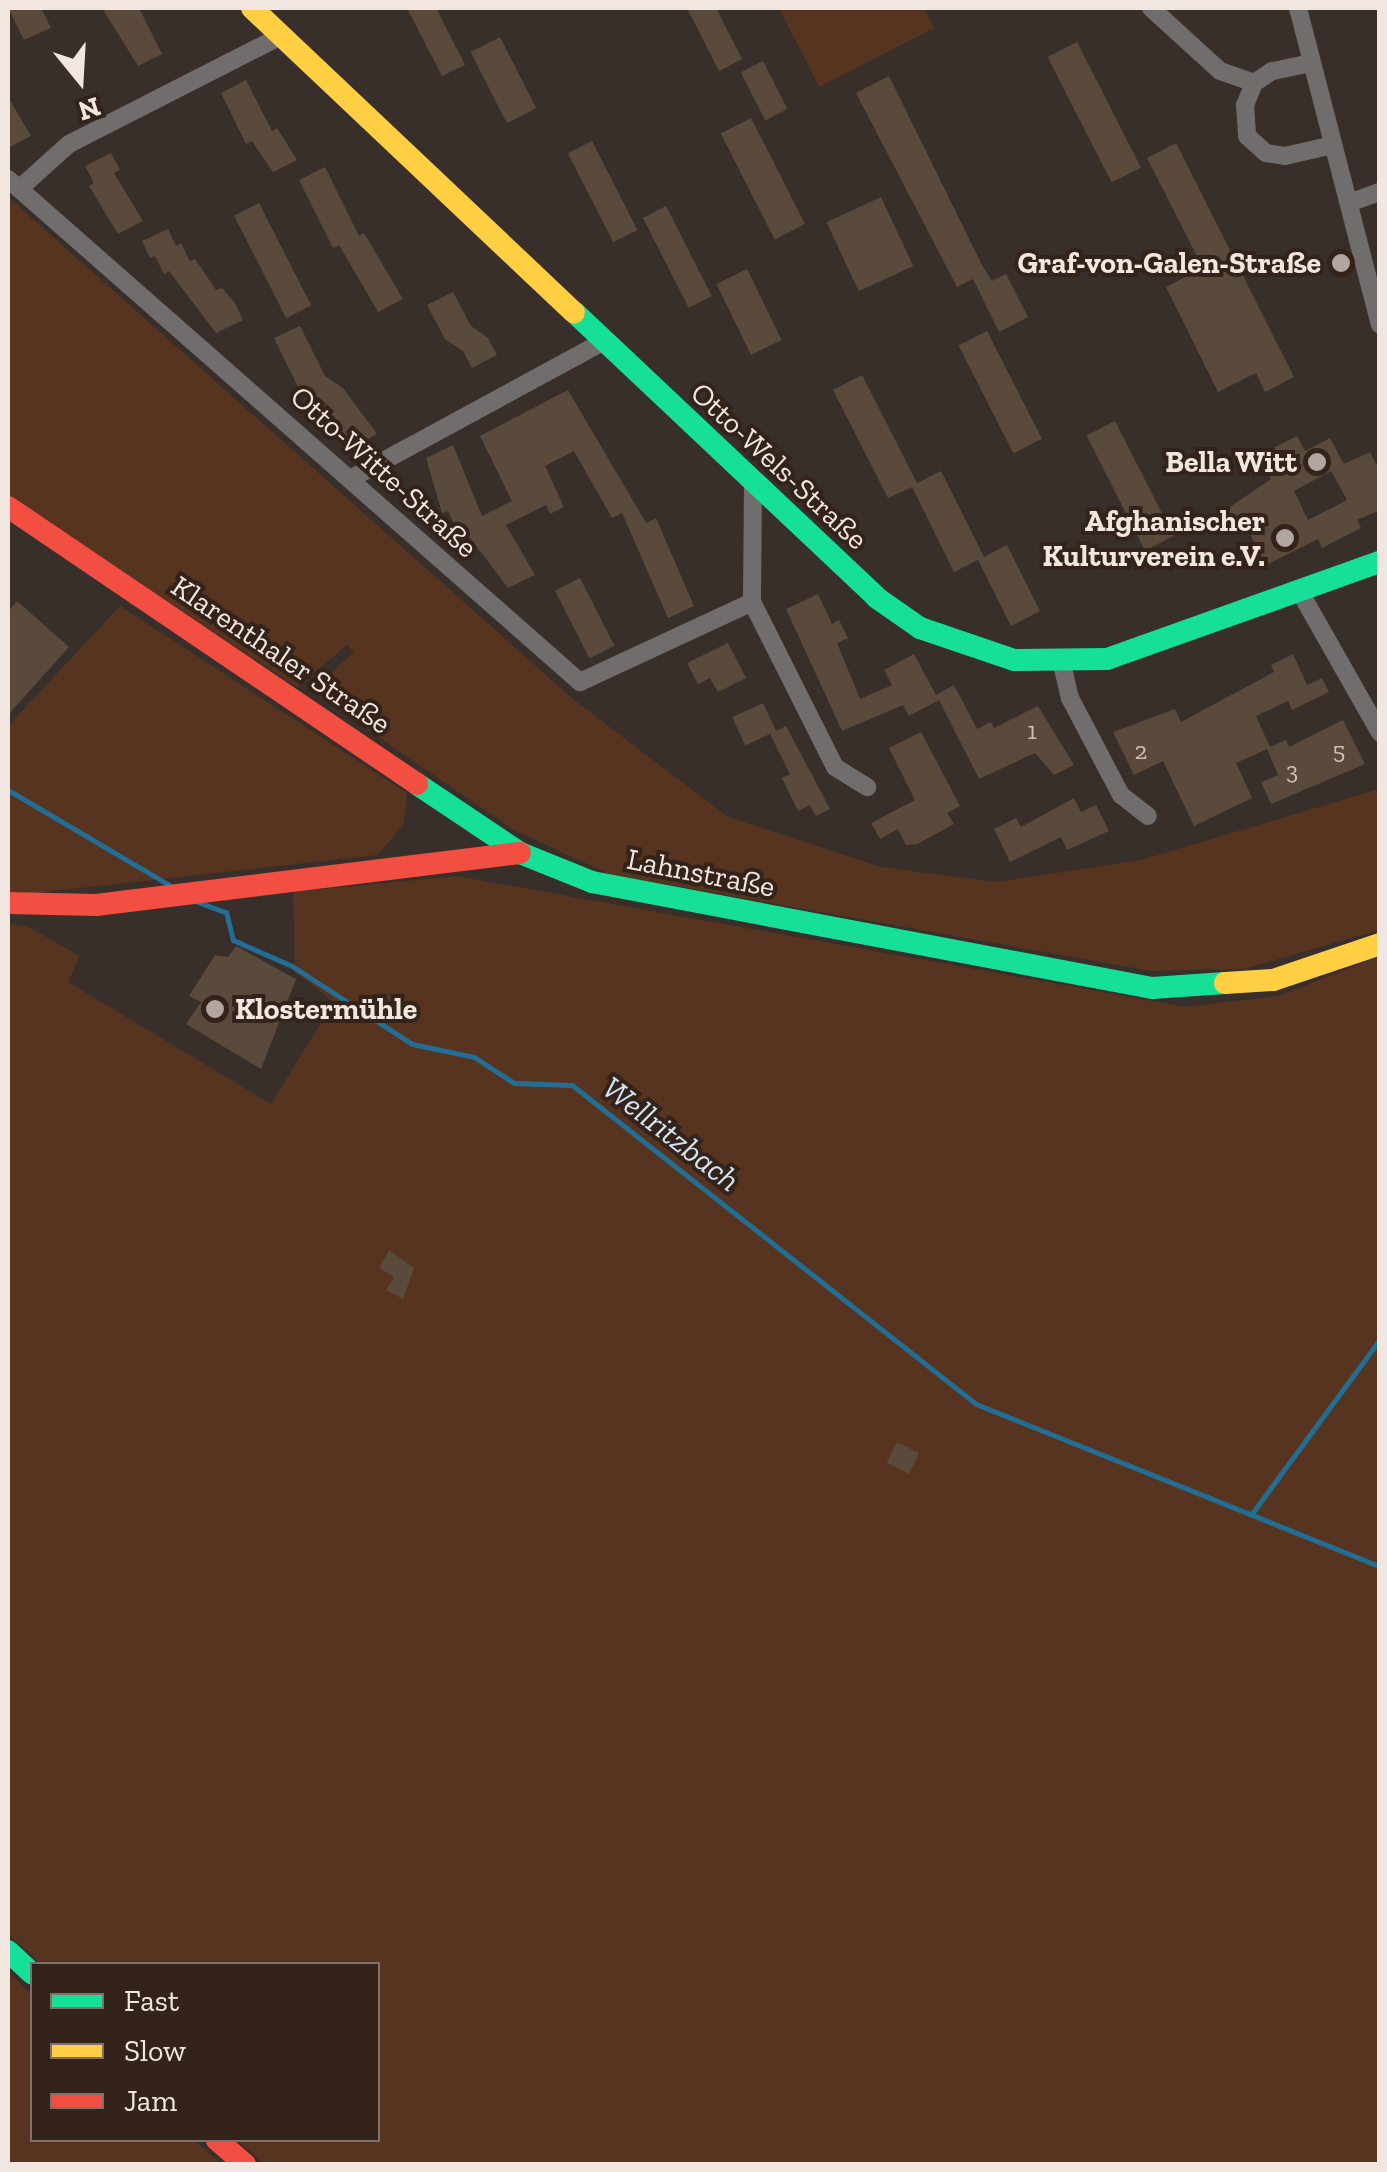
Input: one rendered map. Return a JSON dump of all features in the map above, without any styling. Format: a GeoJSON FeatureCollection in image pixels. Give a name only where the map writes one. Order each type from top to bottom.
{"type":"FeatureCollection","features":[{"type":"Feature","properties":{"kind":"street","name":"Otto-Wels-Straße"},"geometry":{"type":"LineString","coordinates":[[252,8],[753,483],[877,598],[920,628],[990,656],[1062,664],[1152,648],[1380,562]]}},
{"type":"Feature","properties":{"kind":"street"},"geometry":{"type":"LineString","coordinates":[[1151,8],[1220,71],[1254,83]]}},
{"type":"Feature","properties":{"kind":"street"},"geometry":{"type":"LineString","coordinates":[[1298,8],[1380,324]]}},
{"type":"Feature","properties":{"kind":"street"},"geometry":{"type":"LineString","coordinates":[[13,184],[69,144],[279,37]]}},
{"type":"Feature","properties":{"kind":"street"},"geometry":{"type":"LineString","coordinates":[[1311,63],[1272,71],[1254,83],[1245,116],[1251,143],[1285,156],[1333,145]]}},
{"type":"Feature","properties":{"kind":"street","name":"Otto-Witte-Straße"},"geometry":{"type":"LineString","coordinates":[[13,184],[580,682],[752,602]]}},
{"type":"Feature","properties":{"kind":"street"},"geometry":{"type":"LineString","coordinates":[[1349,203],[1380,192]]}},
{"type":"Feature","properties":{"kind":"street"},"geometry":{"type":"LineString","coordinates":[[352,478],[603,342]]}},
{"type":"Feature","properties":{"kind":"street"},"geometry":{"type":"LineString","coordinates":[[753,483],[752,602],[834,766],[867,787]]}},
{"type":"Feature","properties":{"kind":"street","name":"Klarenthaler Straße"},"geometry":{"type":"LineString","coordinates":[[8,508],[520,853]]}},
{"type":"Feature","properties":{"kind":"street"},"geometry":{"type":"LineString","coordinates":[[1300,592],[1380,733]]}},
{"type":"Feature","properties":{"kind":"street"},"geometry":{"type":"LineString","coordinates":[[1062,664],[1070,698],[1121,795],[1148,816]]}},
{"type":"Feature","properties":{"kind":"street","name":"Lahnstraße"},"geometry":{"type":"LineString","coordinates":[[8,904],[68,907],[520,853],[613,887],[1152,988],[1272,980],[1380,944]]}},
{"type":"Feature","properties":{"kind":"street"},"geometry":{"type":"LineString","coordinates":[[8,1950],[30,1971]]}},
{"type":"Feature","properties":{"kind":"street"},"geometry":{"type":"LineString","coordinates":[[219,2142],[245,2164]]}},
{"type":"Feature","properties":{"kind":"shaded area"},"geometry":{"type":"Polygon","coordinates":[[[779,8],[924,8],[934,28],[819,87],[779,8]]]}},
{"type":"Feature","properties":{"kind":"shaded area"},"geometry":{"type":"Polygon","coordinates":[[[8,197],[574,700],[728,817],[881,867],[996,882],[1141,860],[1379,789],[1379,930],[1244,969],[1151,971],[609,874],[514,830],[311,691],[354,652],[347,645],[297,687],[8,496],[8,197]]]}},
{"type":"Feature","properties":{"kind":"shaded area"},"geometry":{"type":"Polygon","coordinates":[[[120,606],[407,793],[404,823],[378,855],[8,896],[8,726],[120,606]]]}},
{"type":"Feature","properties":{"kind":"shaded area"},"geometry":{"type":"Polygon","coordinates":[[[457,876],[1186,1007],[1278,996],[1379,957],[1379,2164],[265,2164],[239,2142],[380,2142],[380,1962],[39,1962],[8,1934],[8,924],[27,926],[80,956],[68,982],[271,1104],[334,1002],[295,972],[293,892],[457,876]]]}},
{"type":"Feature","properties":{"kind":"shaded area"},"geometry":{"type":"Polygon","coordinates":[[[8,1972],[30,1993],[30,2142],[196,2142],[222,2164],[8,2164],[8,1972]]]}},
{"type":"Feature","properties":{"kind":"building"},"geometry":{"type":"Polygon","coordinates":[[[8,8],[41,8],[51,28],[24,40],[8,8]]]}},
{"type":"Feature","properties":{"kind":"building"},"geometry":{"type":"Polygon","coordinates":[[[102,8],[139,8],[162,54],[138,66],[102,8]]]}},
{"type":"Feature","properties":{"kind":"building"},"geometry":{"type":"Polygon","coordinates":[[[407,8],[436,8],[465,65],[442,76],[407,8]]]}},
{"type":"Feature","properties":{"kind":"building"},"geometry":{"type":"Polygon","coordinates":[[[687,8],[716,8],[742,59],[719,71],[687,8]]]}},
{"type":"Feature","properties":{"kind":"building"},"geometry":{"type":"Polygon","coordinates":[[[500,37],[536,108],[507,123],[471,52],[500,37]]]}},
{"type":"Feature","properties":{"kind":"building"},"geometry":{"type":"Polygon","coordinates":[[[1077,42],[1141,168],[1112,183],[1048,57],[1077,42]]]}},
{"type":"Feature","properties":{"kind":"building"},"geometry":{"type":"Polygon","coordinates":[[[763,61],[788,109],[765,120],[741,72],[763,61]]]}},
{"type":"Feature","properties":{"kind":"building"},"geometry":{"type":"Polygon","coordinates":[[[889,76],[982,265],[992,281],[1006,274],[1028,317],[999,332],[973,279],[957,287],[856,93],[889,76]]]}},
{"type":"Feature","properties":{"kind":"building"},"geometry":{"type":"Polygon","coordinates":[[[246,80],[272,131],[277,128],[297,160],[273,172],[252,141],[246,144],[221,93],[246,80]]]}},
{"type":"Feature","properties":{"kind":"building"},"geometry":{"type":"Polygon","coordinates":[[[8,97],[31,136],[8,148],[8,97]]]}},
{"type":"Feature","properties":{"kind":"building"},"geometry":{"type":"Polygon","coordinates":[[[751,118],[805,224],[775,239],[721,133],[751,118]]]}},
{"type":"Feature","properties":{"kind":"building"},"geometry":{"type":"Polygon","coordinates":[[[592,141],[637,230],[613,242],[568,153],[592,141]]]}},
{"type":"Feature","properties":{"kind":"building"},"geometry":{"type":"Polygon","coordinates":[[[1176,143],[1294,377],[1265,392],[1256,373],[1218,392],[1166,287],[1203,268],[1147,158],[1176,143]]]}},
{"type":"Feature","properties":{"kind":"building"},"geometry":{"type":"Polygon","coordinates":[[[111,153],[120,170],[114,173],[143,221],[118,234],[89,186],[94,183],[85,166],[111,153]]]}},
{"type":"Feature","properties":{"kind":"building"},"geometry":{"type":"Polygon","coordinates":[[[325,167],[359,236],[364,233],[403,299],[378,312],[339,245],[333,248],[299,180],[325,167]]]}},
{"type":"Feature","properties":{"kind":"building"},"geometry":{"type":"Polygon","coordinates":[[[881,197],[913,266],[859,291],[827,222],[881,197]]]}},
{"type":"Feature","properties":{"kind":"building"},"geometry":{"type":"Polygon","coordinates":[[[259,203],[311,305],[286,318],[234,216],[259,203]]]}},
{"type":"Feature","properties":{"kind":"building"},"geometry":{"type":"Polygon","coordinates":[[[666,206],[712,296],[689,308],[643,218],[666,206]]]}},
{"type":"Feature","properties":{"kind":"building"},"geometry":{"type":"Polygon","coordinates":[[[168,229],[176,246],[181,243],[190,261],[195,259],[216,290],[222,288],[235,303],[243,320],[216,333],[169,271],[164,274],[155,256],[150,258],[142,241],[168,229]]]}},
{"type":"Feature","properties":{"kind":"building"},"geometry":{"type":"Polygon","coordinates":[[[747,269],[782,340],[751,355],[716,284],[747,269]]]}},
{"type":"Feature","properties":{"kind":"building"},"geometry":{"type":"Polygon","coordinates":[[[453,292],[471,326],[488,338],[497,355],[472,368],[463,351],[445,339],[427,305],[453,292]]]}},
{"type":"Feature","properties":{"kind":"building"},"geometry":{"type":"Polygon","coordinates":[[[300,326],[325,376],[343,388],[377,434],[352,447],[330,414],[325,417],[304,386],[299,389],[274,338],[300,326]]]}},
{"type":"Feature","properties":{"kind":"building"},"geometry":{"type":"Polygon","coordinates":[[[987,331],[1042,439],[1013,453],[958,346],[987,331]]]}},
{"type":"Feature","properties":{"kind":"building"},"geometry":{"type":"Polygon","coordinates":[[[862,375],[917,483],[941,471],[984,557],[1007,545],[1040,611],[1011,626],[978,560],[954,572],[912,487],[888,498],[833,390],[862,375]]]}},
{"type":"Feature","properties":{"kind":"building"},"geometry":{"type":"Polygon","coordinates":[[[568,390],[646,523],[656,518],[694,606],[668,618],[622,513],[612,518],[574,451],[545,466],[564,507],[550,514],[546,505],[506,525],[535,575],[508,588],[461,526],[456,528],[448,511],[442,513],[426,458],[453,445],[482,516],[512,501],[480,436],[568,390]]]}},
{"type":"Feature","properties":{"kind":"building"},"geometry":{"type":"Polygon","coordinates":[[[1115,421],[1174,536],[1145,550],[1086,436],[1115,421]]]}},
{"type":"Feature","properties":{"kind":"building"},"geometry":{"type":"Polygon","coordinates":[[[1297,436],[1305,451],[1330,438],[1344,464],[1370,452],[1380,471],[1380,510],[1357,520],[1361,528],[1322,548],[1318,539],[1266,565],[1246,526],[1238,530],[1227,509],[1271,479],[1258,456],[1297,436]],[[1331,471],[1294,491],[1308,520],[1347,500],[1331,471]]]}},
{"type":"Feature","properties":{"kind":"building"},"geometry":{"type":"Polygon","coordinates":[[[580,578],[615,646],[590,658],[555,591],[580,578]]]}},
{"type":"Feature","properties":{"kind":"building"},"geometry":{"type":"Polygon","coordinates":[[[818,594],[832,624],[839,620],[848,638],[837,643],[860,699],[892,685],[884,670],[914,654],[936,695],[954,685],[977,729],[991,722],[994,728],[1038,706],[1074,765],[1054,775],[1035,753],[979,779],[939,700],[909,716],[903,705],[842,731],[786,609],[818,594]]]}},
{"type":"Feature","properties":{"kind":"building"},"geometry":{"type":"Polygon","coordinates":[[[17,601],[69,647],[8,715],[8,612],[17,601]]]}},
{"type":"Feature","properties":{"kind":"building"},"geometry":{"type":"Polygon","coordinates":[[[728,643],[746,678],[718,692],[710,678],[698,684],[687,663],[728,643]]]}},
{"type":"Feature","properties":{"kind":"building"},"geometry":{"type":"Polygon","coordinates":[[[1293,654],[1307,685],[1322,678],[1329,692],[1292,710],[1288,701],[1256,716],[1270,747],[1286,740],[1289,747],[1343,720],[1365,764],[1271,804],[1261,782],[1278,775],[1267,749],[1236,763],[1252,798],[1194,826],[1163,761],[1134,775],[1113,732],[1175,709],[1181,722],[1274,672],[1271,665],[1293,654]]]}},
{"type":"Feature","properties":{"kind":"building"},"geometry":{"type":"Polygon","coordinates":[[[763,703],[776,731],[745,745],[732,717],[763,703]]]}},
{"type":"Feature","properties":{"kind":"building"},"geometry":{"type":"Polygon","coordinates":[[[786,726],[830,809],[816,816],[810,805],[798,811],[782,778],[790,774],[770,734],[786,726]]]}},
{"type":"Feature","properties":{"kind":"building"},"geometry":{"type":"Polygon","coordinates":[[[921,732],[960,806],[947,813],[954,824],[917,844],[906,845],[898,829],[880,839],[871,823],[915,800],[889,748],[921,732]]]}},
{"type":"Feature","properties":{"kind":"building"},"geometry":{"type":"Polygon","coordinates":[[[1074,798],[1081,812],[1096,805],[1109,831],[1067,850],[1061,837],[1010,862],[994,829],[1016,818],[1021,827],[1074,798]]]}},
{"type":"Feature","properties":{"kind":"building","name":"Klostermühle"},"geometry":{"type":"Polygon","coordinates":[[[236,946],[296,979],[261,1069],[186,1024],[201,1002],[189,996],[215,955],[228,957],[236,946]]]}},
{"type":"Feature","properties":{"kind":"building"},"geometry":{"type":"Polygon","coordinates":[[[389,1250],[414,1268],[403,1299],[386,1290],[394,1277],[379,1268],[389,1250]]]}},
{"type":"Feature","properties":{"kind":"building"},"geometry":{"type":"Polygon","coordinates":[[[897,1442],[919,1453],[909,1474],[887,1462],[897,1442]]]}},
{"type":"Feature","properties":{"kind":"waterway","name":"Wellritzbach"},"geometry":{"type":"LineString","coordinates":[[8,790],[169,885]]}},
{"type":"Feature","properties":{"kind":"waterway","name":"Wellritzbach"},"geometry":{"type":"LineString","coordinates":[[195,901],[226,912],[233,940],[292,966],[412,1044],[474,1057],[514,1083],[572,1085],[976,1404],[1380,1566]]}},
{"type":"Feature","properties":{"kind":"waterway"},"geometry":{"type":"LineString","coordinates":[[1253,1512],[1380,1339]]}},
{"type":"Feature","properties":{"kind":"traffic: fast"},"geometry":{"type":"LineString","coordinates":[[574,312],[877,598],[920,628],[1014,660],[1107,659],[1380,562]]}},
{"type":"Feature","properties":{"kind":"traffic: fast"},"geometry":{"type":"LineString","coordinates":[[417,784],[520,853],[592,882],[1152,988],[1225,983]]}},
{"type":"Feature","properties":{"kind":"traffic: fast"},"geometry":{"type":"LineString","coordinates":[[8,1951],[30,1971]]}},
{"type":"Feature","properties":{"kind":"traffic: slow"},"geometry":{"type":"LineString","coordinates":[[252,8],[574,312]]}},
{"type":"Feature","properties":{"kind":"traffic: slow"},"geometry":{"type":"LineString","coordinates":[[1225,983],[1273,980],[1380,944]]}},
{"type":"Feature","properties":{"kind":"traffic: jam"},"geometry":{"type":"LineString","coordinates":[[8,507],[417,784]]}},
{"type":"Feature","properties":{"kind":"traffic: jam"},"geometry":{"type":"LineString","coordinates":[[8,903],[96,905],[520,853]]}},
{"type":"Feature","properties":{"kind":"traffic: jam"},"geometry":{"type":"LineString","coordinates":[[219,2142],[245,2164]]}},
{"type":"Feature","properties":{"kind":"place","name":"Graf-von-Galen-Straße"},"geometry":{"type":"Point","coordinates":[1341,263]}},
{"type":"Feature","properties":{"kind":"place","name":"Bella Witt"},"geometry":{"type":"Point","coordinates":[1317,462]}},
{"type":"Feature","properties":{"kind":"place","name":"Afghanischer Kulturverein e.V."},"geometry":{"type":"Point","coordinates":[1285,538]}},
{"type":"Feature","properties":{"kind":"place","name":"Klostermühle"},"geometry":{"type":"Point","coordinates":[215,1009]}}]}
